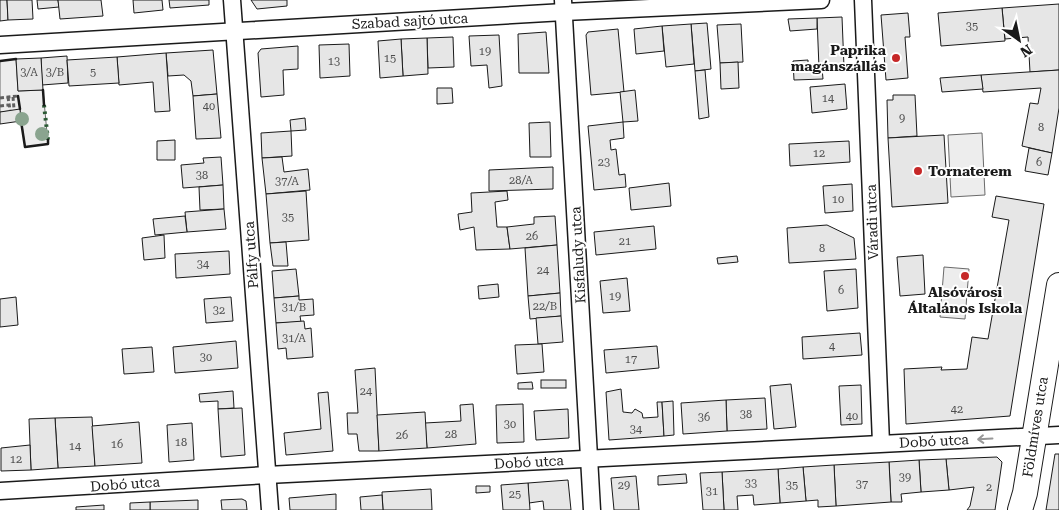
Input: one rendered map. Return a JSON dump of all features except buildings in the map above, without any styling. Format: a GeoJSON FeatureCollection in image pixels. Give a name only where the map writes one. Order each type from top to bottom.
{"type":"FeatureCollection","features":[{"type":"Feature","properties":{"kind":"street","name":"Pálfy utca"},"geometry":{"type":"LineString","coordinates":[[232,0],[270,510]]}},
{"type":"Feature","properties":{"kind":"street","name":"Szabad sajtó utca"},"geometry":{"type":"LineString","coordinates":[[0,45],[564,6],[821,0]]}},
{"type":"Feature","properties":{"kind":"street","name":"Váradi utca"},"geometry":{"type":"LineString","coordinates":[[863,0],[882,443]]}},
{"type":"Feature","properties":{"kind":"street","name":"Kisfaludy utca"},"geometry":{"type":"LineString","coordinates":[[564,6],[592,510]]}},
{"type":"Feature","properties":{"kind":"street","name":"Földmíves utca"},"geometry":{"type":"LineString","coordinates":[[1020,510],[1025,493],[1059,285]]}},
{"type":"Feature","properties":{"kind":"street","name":"Dobó utca"},"geometry":{"type":"LineString","coordinates":[[0,491],[267,475],[1059,435]]}},
{"type":"Feature","properties":{"kind":"path"},"geometry":{"type":"LineString","coordinates":[[0,98],[18,96]]}},
{"type":"Feature","properties":{"kind":"path"},"geometry":{"type":"LineString","coordinates":[[8,105],[12,110],[14,103],[11,97]]}},
{"type":"Feature","properties":{"kind":"path"},"geometry":{"type":"LineString","coordinates":[[8,105],[11,97]]}},
{"type":"Feature","properties":{"kind":"path"},"geometry":{"type":"LineString","coordinates":[[0,106],[14,103]]}},
{"type":"Feature","properties":{"kind":"shaded area"},"geometry":{"type":"Polygon","coordinates":[[[16,59],[18,91],[43,90],[48,144],[25,147],[20,110],[0,112],[0,61],[16,59]]]}},
{"type":"Feature","properties":{"kind":"shaded area"},"geometry":{"type":"Polygon","coordinates":[[[982,133],[985,195],[951,197],[948,135],[982,133]]]}},
{"type":"Feature","properties":{"kind":"shaded area"},"geometry":{"type":"Polygon","coordinates":[[[944,267],[969,269],[965,319],[940,317],[944,267]]]}},
{"type":"Feature","properties":{"kind":"hedge"},"geometry":{"type":"LineString","coordinates":[[44,105],[48,140]]}},
{"type":"Feature","properties":{"kind":"wall"},"geometry":{"type":"LineString","coordinates":[[0,61],[16,59]]}},
{"type":"Feature","properties":{"kind":"wall"},"geometry":{"type":"LineString","coordinates":[[43,90],[44,105]]}},
{"type":"Feature","properties":{"kind":"wall"},"geometry":{"type":"LineString","coordinates":[[18,96],[20,109]]}},
{"type":"Feature","properties":{"kind":"wall"},"geometry":{"type":"LineString","coordinates":[[21,121],[25,147],[48,144],[48,140]]}},
{"type":"Feature","properties":{"kind":"place","name":"Paprika magánszállás"},"geometry":{"type":"Point","coordinates":[896,58]}},
{"type":"Feature","properties":{"kind":"place","name":"Tornaterem"},"geometry":{"type":"Point","coordinates":[918,171]}},
{"type":"Feature","properties":{"kind":"place","name":"Alsóvárosi Általános Iskola"},"geometry":{"type":"Point","coordinates":[965,276]}}]}
